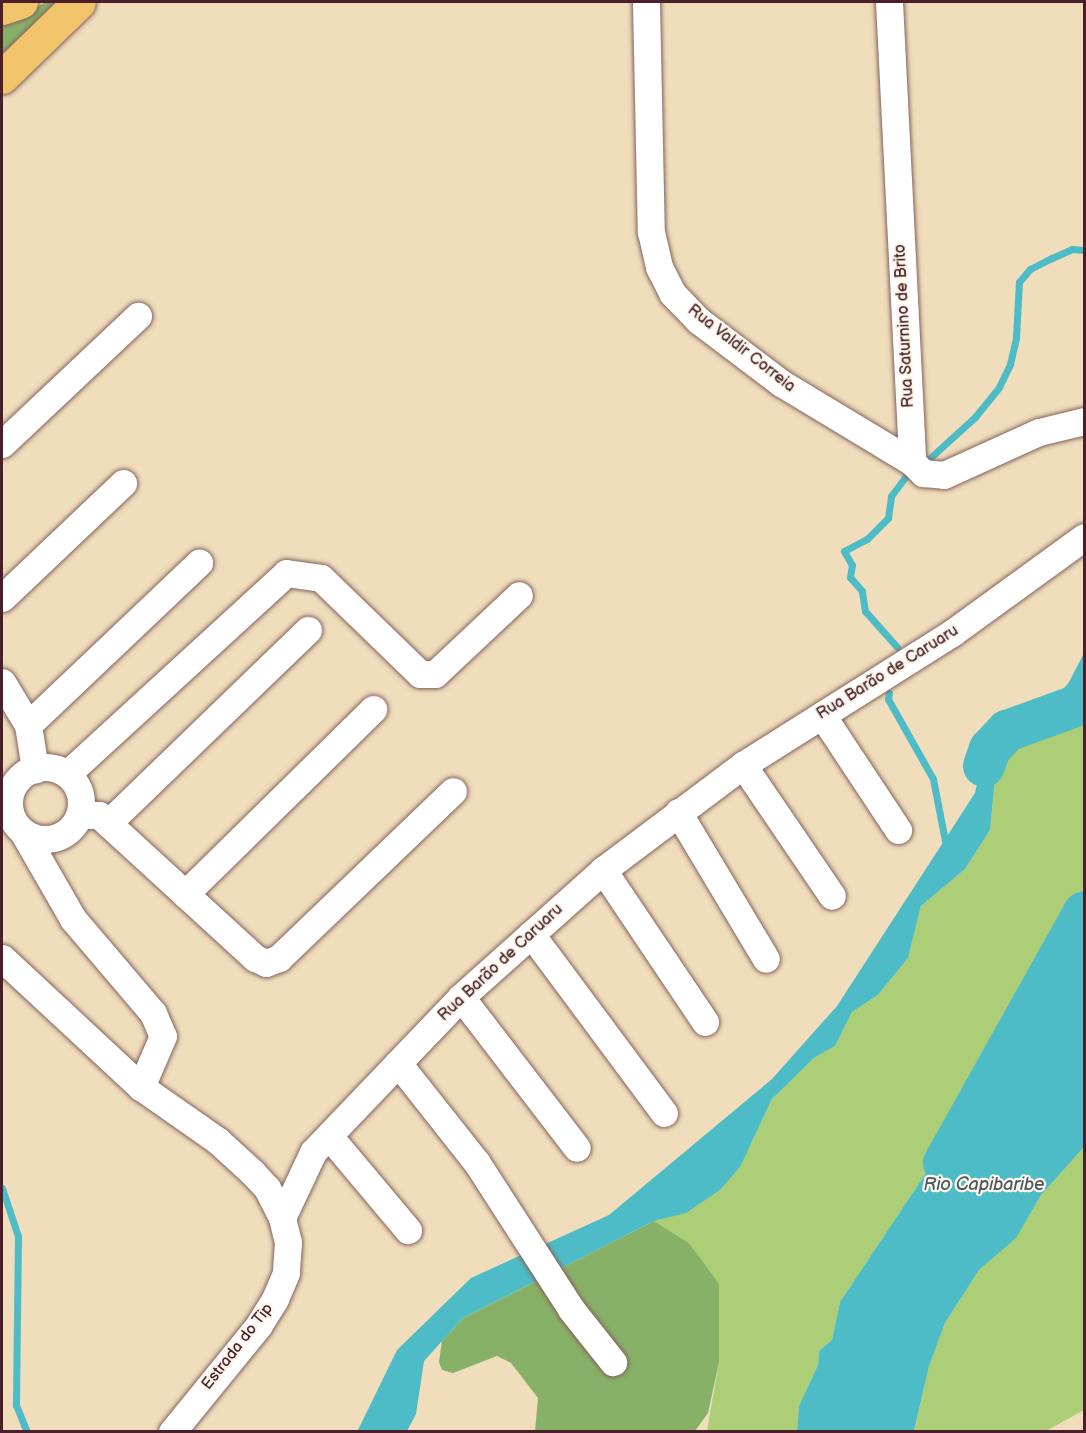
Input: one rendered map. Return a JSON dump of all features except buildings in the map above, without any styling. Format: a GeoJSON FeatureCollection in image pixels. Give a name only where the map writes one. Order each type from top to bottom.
{"type":"FeatureCollection","features":[{"type":"Feature","properties":{"kind":"highway"},"geometry":{"type":"LineString","coordinates":[[2,8],[21,2]]}},
{"type":"Feature","properties":{"kind":"highway"},"geometry":{"type":"LineString","coordinates":[[2,77],[79,2]]}},
{"type":"Feature","properties":{"kind":"street","name":"Rua Valdir Correia"},"geometry":{"type":"LineString","coordinates":[[646,2],[651,232],[659,267],[672,293],[699,321],[781,383],[912,462]]}},
{"type":"Feature","properties":{"kind":"street","name":"Rua Saturnino de Brito"},"geometry":{"type":"LineString","coordinates":[[889,2],[912,462]]}},
{"type":"Feature","properties":{"kind":"street"},"geometry":{"type":"LineString","coordinates":[[2,444],[138,316]]}},
{"type":"Feature","properties":{"kind":"street"},"geometry":{"type":"LineString","coordinates":[[912,462],[923,473],[944,475],[1039,432],[1084,421]]}},
{"type":"Feature","properties":{"kind":"street"},"geometry":{"type":"LineString","coordinates":[[2,598],[123,483]]}},
{"type":"Feature","properties":{"kind":"street","name":"Rua Barão de Caruaru"},"geometry":{"type":"LineString","coordinates":[[282,1218],[321,1144],[461,997],[603,870],[743,765],[952,633],[1084,537]]}},
{"type":"Feature","properties":{"kind":"street"},"geometry":{"type":"LineString","coordinates":[[28,726],[199,563]]}},
{"type":"Feature","properties":{"kind":"street"},"geometry":{"type":"LineString","coordinates":[[67,774],[286,573],[321,578],[420,674],[435,674],[519,595]]}},
{"type":"Feature","properties":{"kind":"street"},"geometry":{"type":"LineString","coordinates":[[108,823],[308,630]]}},
{"type":"Feature","properties":{"kind":"street"},"geometry":{"type":"LineString","coordinates":[[2,682],[28,726],[35,769]]}},
{"type":"Feature","properties":{"kind":"street"},"geometry":{"type":"LineString","coordinates":[[185,894],[373,709]]}},
{"type":"Feature","properties":{"kind":"street"},"geometry":{"type":"LineString","coordinates":[[822,715],[897,830]]}},
{"type":"Feature","properties":{"kind":"street"},"geometry":{"type":"LineString","coordinates":[[743,765],[832,896]]}},
{"type":"Feature","properties":{"kind":"street"},"geometry":{"type":"LineString","coordinates":[[23,832],[33,837],[55,838],[65,833],[79,815],[80,793],[67,774],[46,767],[35,769],[16,781],[11,791],[10,813],[73,919],[153,1013],[163,1036],[141,1087]]}},
{"type":"Feature","properties":{"kind":"street"},"geometry":{"type":"LineString","coordinates":[[79,815],[99,815],[255,958],[266,963],[279,958],[453,791]]}},
{"type":"Feature","properties":{"kind":"street"},"geometry":{"type":"LineString","coordinates":[[678,812],[766,959]]}},
{"type":"Feature","properties":{"kind":"street"},"geometry":{"type":"LineString","coordinates":[[54,884],[55,838]]}},
{"type":"Feature","properties":{"kind":"street"},"geometry":{"type":"LineString","coordinates":[[603,870],[705,1022]]}},
{"type":"Feature","properties":{"kind":"street"},"geometry":{"type":"LineString","coordinates":[[531,934],[664,1113]]}},
{"type":"Feature","properties":{"kind":"street"},"geometry":{"type":"LineString","coordinates":[[2,958],[141,1087],[218,1141],[267,1188],[282,1218]]}},
{"type":"Feature","properties":{"kind":"street"},"geometry":{"type":"LineString","coordinates":[[461,997],[577,1148]]}},
{"type":"Feature","properties":{"kind":"street"},"geometry":{"type":"LineString","coordinates":[[398,1063],[477,1163],[526,1235],[571,1309],[614,1362]]}},
{"type":"Feature","properties":{"kind":"street"},"geometry":{"type":"LineString","coordinates":[[267,1188],[321,1144],[408,1230]]}},
{"type":"Feature","properties":{"kind":"street","name":"Estrada do Tip"},"geometry":{"type":"LineString","coordinates":[[172,1431],[259,1325],[275,1299],[286,1273],[288,1242],[282,1218]]}},
{"type":"Feature","properties":{"kind":"green space"},"geometry":{"type":"Polygon","coordinates":[[[46,2],[58,2],[2,54],[2,26],[46,2]]]}},
{"type":"Feature","properties":{"kind":"green space"},"geometry":{"type":"Polygon","coordinates":[[[1084,711],[1084,890],[1061,944],[1039,966],[1007,1010],[998,1051],[1015,1054],[995,1087],[994,1096],[964,1116],[840,1302],[832,1340],[819,1351],[818,1365],[799,1406],[797,1431],[707,1431],[719,1362],[689,1243],[654,1221],[686,1212],[720,1190],[751,1144],[772,1099],[814,1058],[835,1046],[852,1012],[878,995],[908,958],[921,906],[965,869],[990,830],[995,779],[1006,758],[1058,721],[1084,711]]]}},
{"type":"Feature","properties":{"kind":"green space"},"geometry":{"type":"Polygon","coordinates":[[[1084,1147],[1084,1410],[1046,1431],[914,1432],[929,1366],[945,1323],[979,1270],[1015,1238],[1041,1195],[1084,1147]]]}},
{"type":"Feature","properties":{"kind":"green space"},"geometry":{"type":"Polygon","coordinates":[[[654,1221],[689,1243],[719,1284],[719,1362],[708,1413],[695,1431],[535,1431],[538,1398],[511,1363],[497,1356],[453,1373],[442,1370],[439,1362],[442,1341],[463,1318],[654,1221]]]}},
{"type":"Feature","properties":{"kind":"water"},"geometry":{"type":"Polygon","coordinates":[[[1084,653],[1084,711],[1058,721],[1006,758],[995,779],[990,830],[965,869],[921,906],[908,958],[878,995],[852,1012],[835,1046],[814,1058],[772,1099],[740,1167],[720,1190],[686,1213],[654,1221],[463,1318],[424,1361],[416,1414],[407,1431],[357,1432],[397,1350],[471,1278],[609,1215],[772,1079],[837,1006],[975,793],[984,753],[1011,728],[1042,716],[1069,682],[1084,653]]]}},
{"type":"Feature","properties":{"kind":"water","name":"Rio Capibaribe"},"geometry":{"type":"Polygon","coordinates":[[[1084,890],[1084,1147],[1041,1195],[1016,1238],[979,1270],[945,1323],[929,1366],[914,1431],[797,1431],[799,1406],[818,1365],[819,1351],[832,1340],[840,1302],[964,1116],[994,1096],[1014,1054],[997,1052],[1007,1010],[1039,966],[1061,944],[1084,890]]]}},
{"type":"Feature","properties":{"kind":"waterway"},"geometry":{"type":"LineString","coordinates":[[931,457],[975,417],[999,387],[1010,364],[1016,337],[1019,282],[1030,269],[1052,258],[1072,249],[1084,250]]}},
{"type":"Feature","properties":{"kind":"waterway"},"geometry":{"type":"LineString","coordinates":[[897,647],[865,611],[862,591],[850,577],[852,565],[844,551],[867,539],[888,518],[891,496],[907,475]]}},
{"type":"Feature","properties":{"kind":"waterway"},"geometry":{"type":"LineString","coordinates":[[889,693],[888,699],[933,779],[947,851]]}},
{"type":"Feature","properties":{"kind":"waterway"},"geometry":{"type":"LineString","coordinates":[[984,766],[990,749],[1007,731],[1084,703]]}},
{"type":"Feature","properties":{"kind":"waterway","name":"Rio Capibaribe"},"geometry":{"type":"LineString","coordinates":[[944,1163],[1084,913]]}},
{"type":"Feature","properties":{"kind":"waterway"},"geometry":{"type":"LineString","coordinates":[[2,1188],[18,1236],[16,1405],[27,1432]]}}]}
